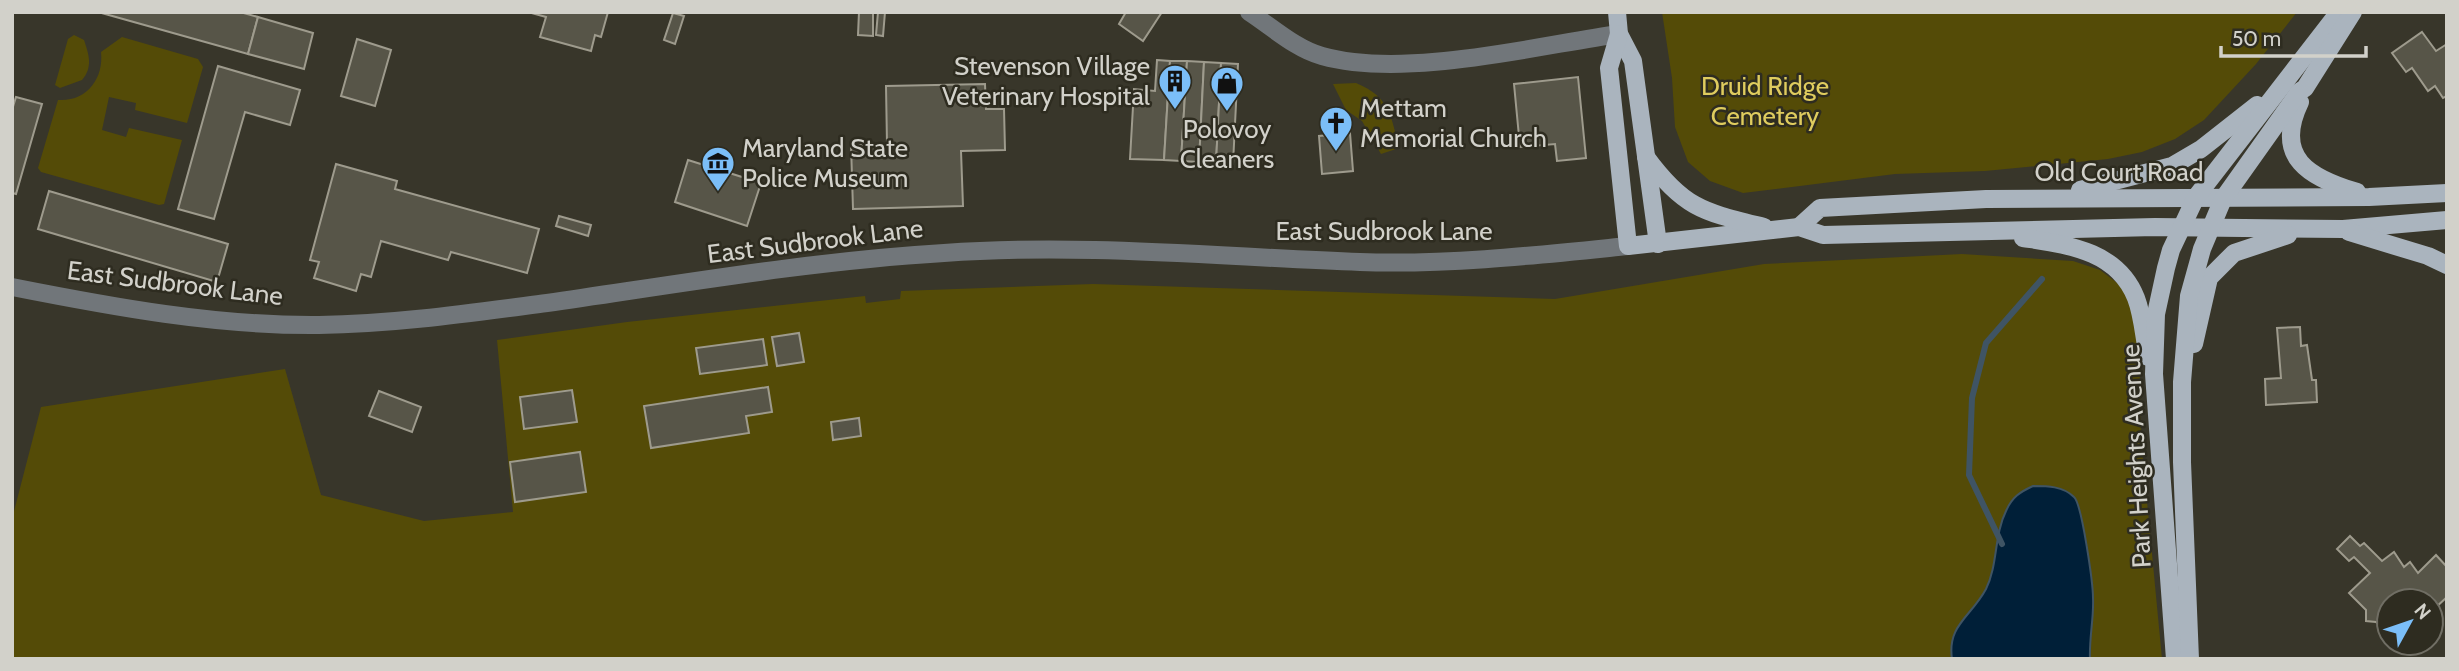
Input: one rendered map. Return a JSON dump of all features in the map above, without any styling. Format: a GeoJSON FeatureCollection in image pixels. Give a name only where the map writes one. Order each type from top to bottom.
{"type":"FeatureCollection","features":[{"type":"Feature","properties":{"kind":"main road"},"geometry":{"type":"LineString","coordinates":[[1617,12],[1619,34],[1609,68],[1628,246]]}},
{"type":"Feature","properties":{"kind":"main road","name":"Park Heights Avenue"},"geometry":{"type":"LineString","coordinates":[[2175,659],[2154,374],[2156,314],[2171,250],[2196,197],[2339,12]]}},
{"type":"Feature","properties":{"kind":"main road","name":"Park Heights Avenue"},"geometry":{"type":"LineString","coordinates":[[2190,659],[2182,462],[2184,357],[2189,296],[2210,229],[2223,199],[2299,92],[2305,88],[2353,12]]}},
{"type":"Feature","properties":{"kind":"main road"},"geometry":{"type":"LineString","coordinates":[[1619,34],[1633,61],[1658,244]]}},
{"type":"Feature","properties":{"kind":"main road"},"geometry":{"type":"LineString","coordinates":[[2048,198],[2172,166],[2228,129],[2286,80]]}},
{"type":"Feature","properties":{"kind":"main road"},"geometry":{"type":"LineString","coordinates":[[2305,88],[2291,120],[2296,156],[2307,171],[2322,182],[2370,197]]}},
{"type":"Feature","properties":{"kind":"main road"},"geometry":{"type":"LineString","coordinates":[[1644,154],[1665,182],[1690,204],[1709,213],[1774,230]]}},
{"type":"Feature","properties":{"kind":"main road","name":"Old Court Road"},"geometry":{"type":"LineString","coordinates":[[1799,227],[1820,208],[2048,198],[2223,199],[2447,193]]}},
{"type":"Feature","properties":{"kind":"main road","name":"Old Court Road"},"geometry":{"type":"LineString","coordinates":[[1628,246],[1799,227],[1823,235],[2182,228],[2343,229],[2447,220]]}},
{"type":"Feature","properties":{"kind":"main road"},"geometry":{"type":"LineString","coordinates":[[2184,357],[2193,350],[2209,278],[2234,253],[2309,229]]}},
{"type":"Feature","properties":{"kind":"main road"},"geometry":{"type":"LineString","coordinates":[[2343,229],[2428,256],[2447,265]]}},
{"type":"Feature","properties":{"kind":"main road"},"geometry":{"type":"LineString","coordinates":[[1993,231],[1996,234],[2076,247],[2115,267],[2137,299],[2154,374]]}},
{"type":"Feature","properties":{"kind":"street"},"geometry":{"type":"LineString","coordinates":[[1249,12],[1306,50],[1322,56],[1374,65],[1469,57],[1619,34]]}},
{"type":"Feature","properties":{"kind":"street","name":"East Sudbrook Lane"},"geometry":{"type":"LineString","coordinates":[[12,286],[90,303],[206,319],[320,325],[466,314],[868,258],[948,252],[1066,250],[1361,262],[1449,261],[1628,246]]}},
{"type":"Feature","properties":{"kind":"green space","name":"Druid Ridge Cemetery"},"geometry":{"type":"Polygon","coordinates":[[[1662,12],[2297,12],[2256,64],[2204,120],[2175,139],[2142,152],[2108,159],[1985,171],[1895,174],[1743,193],[1710,181],[1688,162],[1675,127],[1672,78],[1662,12]]]}},
{"type":"Feature","properties":{"kind":"green space"},"geometry":{"type":"Polygon","coordinates":[[[74,35],[84,40],[88,70],[82,80],[60,88],[55,85],[68,39],[74,35]]]}},
{"type":"Feature","properties":{"kind":"green space"},"geometry":{"type":"Polygon","coordinates":[[[122,37],[198,59],[203,67],[187,123],[135,110],[136,103],[109,97],[102,130],[126,137],[129,128],[182,140],[164,204],[159,205],[41,172],[38,168],[58,100],[68,100],[85,93],[96,80],[101,52],[122,37]]]}},
{"type":"Feature","properties":{"kind":"green space"},"geometry":{"type":"Polygon","coordinates":[[[1356,83],[1367,88],[1382,101],[1391,117],[1399,148],[1381,154],[1362,121],[1346,110],[1333,84],[1356,83]]]}},
{"type":"Feature","properties":{"kind":"green space"},"geometry":{"type":"Polygon","coordinates":[[[1962,254],[2073,261],[2100,270],[2120,285],[2131,302],[2139,339],[2141,438],[2162,659],[12,659],[12,519],[41,407],[285,369],[321,495],[424,521],[513,512],[497,340],[627,322],[865,296],[866,303],[900,299],[901,291],[1093,284],[1555,299],[1764,264],[1962,254]]]}},
{"type":"Feature","properties":{"kind":"water"},"geometry":{"type":"Polygon","coordinates":[[[2033,486],[2060,489],[2070,493],[2077,503],[2093,590],[2090,659],[1952,659],[1951,647],[1957,629],[1980,599],[1990,580],[1999,530],[2006,511],[2017,496],[2033,486]]]}},
{"type":"Feature","properties":{"kind":"building"},"geometry":{"type":"Polygon","coordinates":[[[98,12],[240,12],[258,17],[248,54],[98,12]]]}},
{"type":"Feature","properties":{"kind":"building"},"geometry":{"type":"Polygon","coordinates":[[[528,12],[608,12],[601,37],[595,35],[591,51],[540,37],[546,17],[528,12]]]}},
{"type":"Feature","properties":{"kind":"building"},"geometry":{"type":"Polygon","coordinates":[[[859,12],[873,12],[873,36],[858,35],[859,12]]]}},
{"type":"Feature","properties":{"kind":"building"},"geometry":{"type":"Polygon","coordinates":[[[878,12],[885,12],[883,36],[876,35],[878,12]]]}},
{"type":"Feature","properties":{"kind":"building"},"geometry":{"type":"Polygon","coordinates":[[[1126,12],[1162,12],[1143,41],[1119,24],[1126,12]]]}},
{"type":"Feature","properties":{"kind":"building"},"geometry":{"type":"Polygon","coordinates":[[[673,13],[684,16],[675,44],[664,40],[673,13]]]}},
{"type":"Feature","properties":{"kind":"building"},"geometry":{"type":"Polygon","coordinates":[[[258,17],[313,33],[304,69],[248,54],[258,17]]]}},
{"type":"Feature","properties":{"kind":"building"},"geometry":{"type":"Polygon","coordinates":[[[2422,32],[2436,51],[2447,44],[2447,96],[2443,98],[2435,86],[2428,91],[2412,68],[2406,72],[2392,53],[2422,32]]]}},
{"type":"Feature","properties":{"kind":"building"},"geometry":{"type":"Polygon","coordinates":[[[357,39],[391,50],[375,106],[341,96],[357,39]]]}},
{"type":"Feature","properties":{"kind":"building"},"geometry":{"type":"Polygon","coordinates":[[[1157,60],[1170,61],[1164,160],[1130,159],[1134,89],[1155,91],[1157,60]]]}},
{"type":"Feature","properties":{"kind":"building","name":"Stevenson Village Veterinary Hospital"},"geometry":{"type":"Polygon","coordinates":[[[1170,61],[1187,61],[1181,161],[1164,160],[1170,61]]]}},
{"type":"Feature","properties":{"kind":"building"},"geometry":{"type":"Polygon","coordinates":[[[1187,61],[1204,62],[1199,162],[1181,161],[1187,61]]]}},
{"type":"Feature","properties":{"kind":"building"},"geometry":{"type":"Polygon","coordinates":[[[1204,62],[1221,63],[1216,163],[1199,162],[1204,62]]]}},
{"type":"Feature","properties":{"kind":"building","name":"Polovoy Cleaners"},"geometry":{"type":"Polygon","coordinates":[[[1221,63],[1238,64],[1233,164],[1216,163],[1221,63]]]}},
{"type":"Feature","properties":{"kind":"building"},"geometry":{"type":"Polygon","coordinates":[[[218,66],[300,90],[290,125],[245,112],[214,219],[178,209],[218,66]]]}},
{"type":"Feature","properties":{"kind":"building"},"geometry":{"type":"Polygon","coordinates":[[[1578,77],[1586,158],[1557,161],[1555,144],[1520,147],[1514,84],[1578,77]]]}},
{"type":"Feature","properties":{"kind":"building"},"geometry":{"type":"Polygon","coordinates":[[[985,84],[986,109],[1004,109],[1005,150],[961,151],[963,206],[853,209],[851,145],[887,144],[886,86],[985,84]]]}},
{"type":"Feature","properties":{"kind":"building"},"geometry":{"type":"Polygon","coordinates":[[[16,97],[42,104],[16,194],[12,193],[12,110],[16,97]]]}},
{"type":"Feature","properties":{"kind":"building","name":"Mettam Memorial Church"},"geometry":{"type":"Polygon","coordinates":[[[1350,133],[1353,171],[1322,174],[1319,136],[1350,133]]]}},
{"type":"Feature","properties":{"kind":"building","name":"Maryland State Police Museum"},"geometry":{"type":"Polygon","coordinates":[[[688,160],[761,183],[747,226],[675,202],[688,160]]]}},
{"type":"Feature","properties":{"kind":"building"},"geometry":{"type":"Polygon","coordinates":[[[336,164],[397,181],[395,189],[539,229],[527,273],[451,252],[448,260],[381,241],[371,277],[361,274],[356,291],[314,278],[319,262],[310,260],[336,164]]]}},
{"type":"Feature","properties":{"kind":"building"},"geometry":{"type":"Polygon","coordinates":[[[49,191],[228,244],[217,282],[38,229],[49,191]]]}},
{"type":"Feature","properties":{"kind":"building"},"geometry":{"type":"Polygon","coordinates":[[[559,216],[591,225],[588,236],[556,226],[559,216]]]}},
{"type":"Feature","properties":{"kind":"building"},"geometry":{"type":"Polygon","coordinates":[[[2300,327],[2301,346],[2307,345],[2312,380],[2316,380],[2317,402],[2266,405],[2265,379],[2281,378],[2277,328],[2300,327]]]}},
{"type":"Feature","properties":{"kind":"building"},"geometry":{"type":"Polygon","coordinates":[[[799,333],[804,362],[777,366],[772,337],[799,333]]]}},
{"type":"Feature","properties":{"kind":"building"},"geometry":{"type":"Polygon","coordinates":[[[763,339],[767,365],[700,374],[696,348],[763,339]]]}},
{"type":"Feature","properties":{"kind":"building"},"geometry":{"type":"Polygon","coordinates":[[[768,387],[772,412],[746,416],[749,433],[651,448],[644,406],[768,387]]]}},
{"type":"Feature","properties":{"kind":"building"},"geometry":{"type":"Polygon","coordinates":[[[572,390],[577,422],[524,429],[520,397],[572,390]]]}},
{"type":"Feature","properties":{"kind":"building"},"geometry":{"type":"Polygon","coordinates":[[[379,391],[421,407],[412,432],[369,416],[379,391]]]}},
{"type":"Feature","properties":{"kind":"building"},"geometry":{"type":"Polygon","coordinates":[[[859,418],[861,436],[833,440],[831,422],[859,418]]]}},
{"type":"Feature","properties":{"kind":"building"},"geometry":{"type":"Polygon","coordinates":[[[580,452],[586,492],[515,502],[510,462],[580,452]]]}},
{"type":"Feature","properties":{"kind":"building"},"geometry":{"type":"Polygon","coordinates":[[[2350,536],[2360,546],[2364,543],[2382,561],[2394,552],[2404,567],[2410,562],[2418,573],[2436,555],[2447,567],[2447,597],[2445,599],[2445,587],[2375,587],[2375,622],[2366,621],[2366,610],[2349,593],[2370,573],[2354,557],[2349,561],[2337,549],[2350,536]]]}},
{"type":"Feature","properties":{"kind":"waterway"},"geometry":{"type":"LineString","coordinates":[[2002,544],[1969,475],[1972,398],[1986,343],[2042,279]]}},
{"type":"Feature","properties":{"kind":"place","name":"Stevenson Village Veterinary Hospital"},"geometry":{"type":"Point","coordinates":[1175,111]}},
{"type":"Feature","properties":{"kind":"place","name":"Polovoy Cleaners"},"geometry":{"type":"Point","coordinates":[1227,113]}},
{"type":"Feature","properties":{"kind":"place","name":"Mettam Memorial Church"},"geometry":{"type":"Point","coordinates":[1336,153]}},
{"type":"Feature","properties":{"kind":"place","name":"Maryland State Police Museum"},"geometry":{"type":"Point","coordinates":[718,193]}}]}
